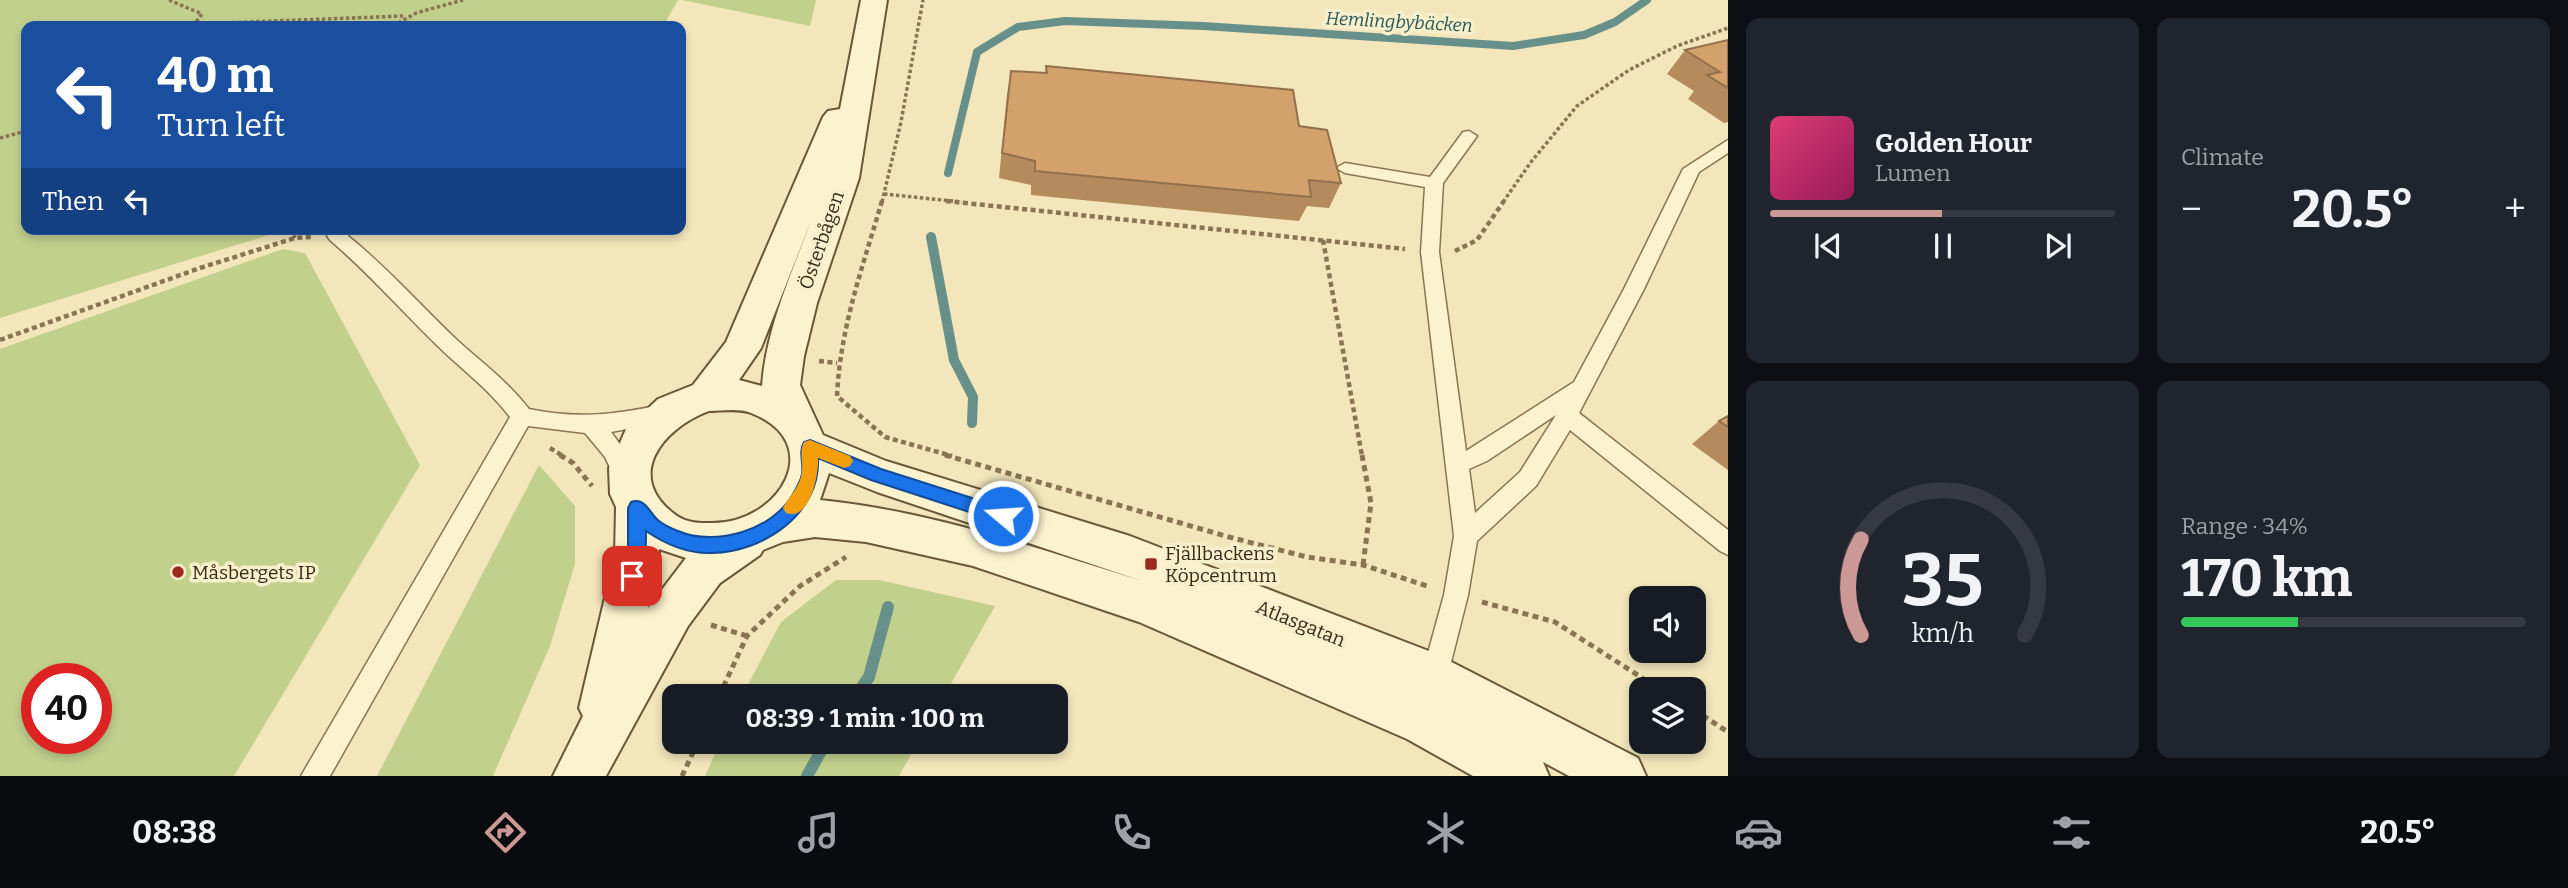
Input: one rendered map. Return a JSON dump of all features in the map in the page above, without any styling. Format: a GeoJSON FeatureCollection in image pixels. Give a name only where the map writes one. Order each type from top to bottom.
{"type":"FeatureCollection","features":[{"type":"Feature","properties":{"kind":"main road","name":"Österbågen"},"geometry":{"type":"LineString","coordinates":[[803,435],[781,385],[785,356],[799,303],[842,178],[874,0]]}},
{"type":"Feature","properties":{"kind":"main road","name":"Österbågen"},"geometry":{"type":"LineString","coordinates":[[707,396],[742,348],[866,54]]}},
{"type":"Feature","properties":{"kind":"main road"},"geometry":{"type":"LineString","coordinates":[[707,396],[747,396],[775,405],[803,435],[811,474],[799,500],[762,531],[704,569],[672,611],[588,757],[637,555],[630,461],[640,439],[669,411],[707,396]]}},
{"type":"Feature","properties":{"kind":"main road","name":"Atlasgatan"},"geometry":{"type":"LineString","coordinates":[[803,435],[877,475],[1130,556],[1434,676],[1620,776]]}},
{"type":"Feature","properties":{"kind":"main road"},"geometry":{"type":"LineString","coordinates":[[633,496],[653,527],[678,540],[712,545],[815,518],[866,523],[973,547],[1148,604],[1425,722],[1523,776]]}},
{"type":"Feature","properties":{"kind":"lane"},"geometry":{"type":"LineString","coordinates":[[1425,722],[1434,676],[1456,595],[1466,536],[1430,253],[1434,183],[1469,136]]}},
{"type":"Feature","properties":{"kind":"lane"},"geometry":{"type":"LineString","coordinates":[[1466,536],[1528,479],[1567,416],[1634,289],[1692,169],[1728,145]]}},
{"type":"Feature","properties":{"kind":"lane"},"geometry":{"type":"LineString","coordinates":[[1345,168],[1434,183]]}},
{"type":"Feature","properties":{"kind":"lane"},"geometry":{"type":"LineString","coordinates":[[342,235],[452,347],[499,387],[522,416],[545,422],[592,426],[622,423],[669,411]]}},
{"type":"Feature","properties":{"kind":"lane"},"geometry":{"type":"LineString","coordinates":[[1458,464],[1479,455],[1580,388]]}},
{"type":"Feature","properties":{"kind":"lane"},"geometry":{"type":"LineString","coordinates":[[315,776],[522,416]]}},
{"type":"Feature","properties":{"kind":"lane"},"geometry":{"type":"LineString","coordinates":[[1567,416],[1728,544]]}},
{"type":"Feature","properties":{"kind":"lane"},"geometry":{"type":"LineString","coordinates":[[592,426],[607,439],[616,453],[633,496]]}},
{"type":"Feature","properties":{"kind":"path"},"geometry":{"type":"LineString","coordinates":[[169,0],[202,14],[197,21]]}},
{"type":"Feature","properties":{"kind":"path"},"geometry":{"type":"LineString","coordinates":[[287,21],[403,16],[463,0]]}},
{"type":"Feature","properties":{"kind":"path"},"geometry":{"type":"LineString","coordinates":[[923,0],[884,194],[866,247],[837,363],[837,396],[885,437],[1229,537],[1307,557],[1363,565],[1456,595],[1555,622],[1641,677]]}},
{"type":"Feature","properties":{"kind":"path"},"geometry":{"type":"LineString","coordinates":[[398,21],[403,16]]}},
{"type":"Feature","properties":{"kind":"path"},"geometry":{"type":"LineString","coordinates":[[0,138],[21,132]]}},
{"type":"Feature","properties":{"kind":"path"},"geometry":{"type":"LineString","coordinates":[[0,340],[200,268],[295,238],[322,235]]}},
{"type":"Feature","properties":{"kind":"path"},"geometry":{"type":"LineString","coordinates":[[1323,240],[1371,503],[1363,565]]}},
{"type":"Feature","properties":{"kind":"path"},"geometry":{"type":"LineString","coordinates":[[725,684],[747,636],[800,586],[850,554]]}},
{"type":"Feature","properties":{"kind":"path"},"geometry":{"type":"LineString","coordinates":[[1706,718],[1728,732]]}},
{"type":"Feature","properties":{"kind":"path"},"geometry":{"type":"LineString","coordinates":[[682,776],[692,754]]}},
{"type":"Feature","properties":{"kind":"green space"},"geometry":{"type":"Polygon","coordinates":[[[0,0],[678,0],[666,21],[21,21],[21,235],[269,235],[0,318],[0,0]]]}},
{"type":"Feature","properties":{"kind":"green space"},"geometry":{"type":"Polygon","coordinates":[[[682,0],[816,0],[810,26],[682,0]]]}},
{"type":"Feature","properties":{"kind":"green space","name":"Måsbergets IP"},"geometry":{"type":"Polygon","coordinates":[[[283,249],[305,253],[420,465],[234,776],[0,776],[0,349],[283,249]]]}},
{"type":"Feature","properties":{"kind":"green space"},"geometry":{"type":"Polygon","coordinates":[[[539,465],[575,506],[575,564],[550,646],[493,776],[377,776],[539,465]]]}},
{"type":"Feature","properties":{"kind":"green space"},"geometry":{"type":"Polygon","coordinates":[[[836,580],[879,580],[995,606],[951,684],[748,684],[781,622],[836,580]]]}},
{"type":"Feature","properties":{"kind":"green space"},"geometry":{"type":"Polygon","coordinates":[[[715,754],[911,754],[899,776],[705,776],[715,754]]]}},
{"type":"Feature","properties":{"kind":"building"},"geometry":{"type":"Polygon","coordinates":[[[1728,40],[1728,88],[1707,75],[1720,72],[1685,50],[1728,40]]]}},
{"type":"Feature","properties":{"kind":"building"},"geometry":{"type":"Polygon","coordinates":[[[1046,66],[1293,90],[1299,126],[1327,130],[1341,183],[1309,180],[1311,197],[1035,171],[1035,161],[1002,153],[1011,71],[1047,73],[1046,66]]]}},
{"type":"Feature","properties":{"kind":"building"},"geometry":{"type":"Polygon","coordinates":[[[1728,416],[1728,427],[1719,421],[1728,416]]]}},
{"type":"Feature","properties":{"kind":"waterway","name":"Hemlingbybäcken"},"geometry":{"type":"LineString","coordinates":[[948,173],[977,52],[1018,27],[1065,21],[1203,26],[1513,46],[1584,35],[1615,22],[1647,0]]}},
{"type":"Feature","properties":{"kind":"waterway","name":"Hemlingbybäcken"},"geometry":{"type":"LineString","coordinates":[[931,237],[954,360],[973,397],[972,423]]}},
{"type":"Feature","properties":{"kind":"waterway","name":"Hemlingbybäcken"},"geometry":{"type":"LineString","coordinates":[[864,684],[869,677],[888,607]]}},
{"type":"Feature","properties":{"kind":"waterway","name":"Hemlingbybäcken"},"geometry":{"type":"LineString","coordinates":[[807,776],[819,754]]}},
{"type":"Feature","properties":{"kind":"slow traffic"},"geometry":{"type":"LineString","coordinates":[[792,508],[799,500],[811,474],[810,447],[844,461]]}},
{"type":"Feature","properties":{"kind":"place","name":"Fjällbackens Köpcentrum"},"geometry":{"type":"Point","coordinates":[1151,564]}},
{"type":"Feature","properties":{"kind":"place","name":"Måsbergets IP"},"geometry":{"type":"Point","coordinates":[178,572]}},
{"type":"Feature","properties":{"kind":"route"},"geometry":{"type":"LineString","coordinates":[[632,576],[637,555],[637,508],[653,527],[678,540],[712,545],[746,539],[777,524],[799,500],[811,474],[810,447],[877,475],[1003,516]]}}]}
